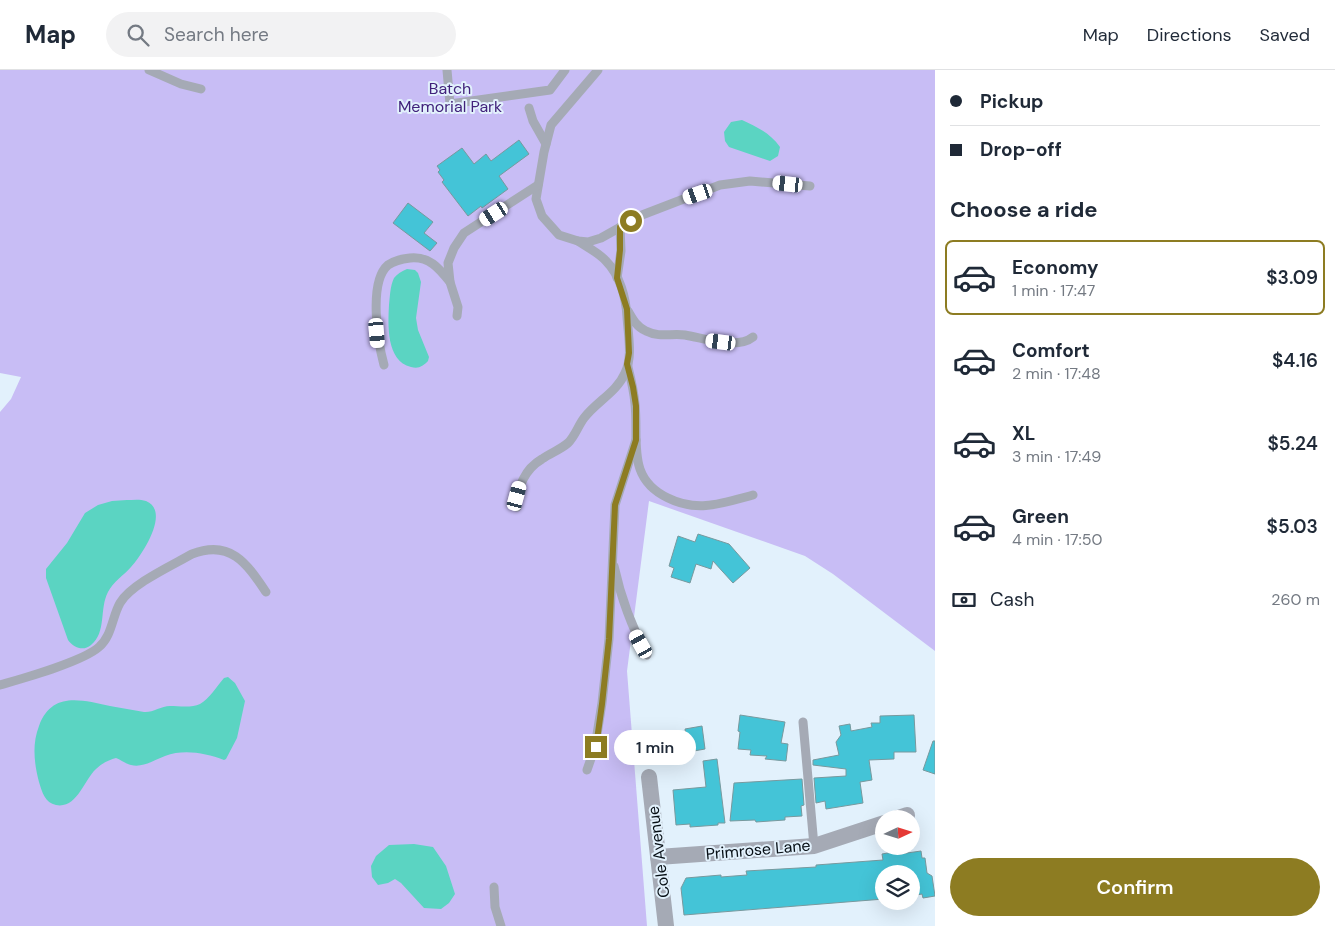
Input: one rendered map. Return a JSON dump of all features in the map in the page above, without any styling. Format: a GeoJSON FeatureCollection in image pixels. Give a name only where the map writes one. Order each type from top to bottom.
{"type":"FeatureCollection","features":[{"type":"Feature","properties":{"kind":"street","name":"Cole Avenue"},"geometry":{"type":"LineString","coordinates":[[649,777],[666,926]]}},
{"type":"Feature","properties":{"kind":"street","name":"Primrose Lane"},"geometry":{"type":"LineString","coordinates":[[658,857],[814,846],[875,825]]}},
{"type":"Feature","properties":{"kind":"lane"},"geometry":{"type":"LineString","coordinates":[[149,70],[181,84],[202,89]]}},
{"type":"Feature","properties":{"kind":"lane"},"geometry":{"type":"LineString","coordinates":[[447,70],[450,104],[550,90],[565,70]]}},
{"type":"Feature","properties":{"kind":"lane"},"geometry":{"type":"LineString","coordinates":[[598,70],[551,125],[546,144],[536,199],[542,216],[559,235],[588,242],[601,238],[642,215],[720,185],[750,181],[810,186]]}},
{"type":"Feature","properties":{"kind":"lane"},"geometry":{"type":"LineString","coordinates":[[529,108],[533,121],[546,144]]}},
{"type":"Feature","properties":{"kind":"lane"},"geometry":{"type":"LineString","coordinates":[[457,316],[458,307],[450,282],[448,263],[454,248],[464,233],[538,185]]}},
{"type":"Feature","properties":{"kind":"lane"},"geometry":{"type":"LineString","coordinates":[[617,278],[620,227]]}},
{"type":"Feature","properties":{"kind":"lane"},"geometry":{"type":"LineString","coordinates":[[578,241],[606,260],[617,278],[627,309],[640,328],[661,336],[686,335],[721,342],[744,342],[753,337]]}},
{"type":"Feature","properties":{"kind":"lane"},"geometry":{"type":"LineString","coordinates":[[384,365],[378,346],[376,321],[378,288],[387,266],[399,259],[427,260],[440,269],[450,282]]}},
{"type":"Feature","properties":{"kind":"lane"},"geometry":{"type":"LineString","coordinates":[[517,507],[517,496],[527,472],[541,459],[563,448],[570,441],[585,417],[617,386],[626,372],[629,353],[627,309]]}},
{"type":"Feature","properties":{"kind":"lane"},"geometry":{"type":"LineString","coordinates":[[627,364],[636,406],[638,462],[642,477],[650,487],[676,502],[699,507],[753,495]]}},
{"type":"Feature","properties":{"kind":"lane"},"geometry":{"type":"LineString","coordinates":[[587,770],[596,747],[609,639],[615,505],[636,440]]}},
{"type":"Feature","properties":{"kind":"lane"},"geometry":{"type":"LineString","coordinates":[[0,685],[74,661],[95,650],[108,636],[121,601],[132,589],[192,554],[202,551],[226,551],[246,564],[266,592]]}},
{"type":"Feature","properties":{"kind":"lane"},"geometry":{"type":"LineString","coordinates":[[612,556],[621,598],[635,633],[647,654]]}},
{"type":"Feature","properties":{"kind":"lane"},"geometry":{"type":"LineString","coordinates":[[803,722],[814,846]]}},
{"type":"Feature","properties":{"kind":"lane"},"geometry":{"type":"LineString","coordinates":[[494,887],[495,907],[501,926]]}},
{"type":"Feature","properties":{"kind":"green space","name":"Batch Memorial Park"},"geometry":{"type":"Polygon","coordinates":[[[0,70],[935,70],[935,651],[833,574],[805,556],[649,501],[627,671],[647,926],[0,926],[0,412],[11,399],[21,377],[0,373],[0,70]]]}},
{"type":"Feature","properties":{"kind":"shaded area"},"geometry":{"type":"Polygon","coordinates":[[[742,120],[772,138],[780,147],[778,156],[770,161],[729,147],[725,141],[724,132],[731,122],[742,120]]]}},
{"type":"Feature","properties":{"kind":"shaded area"},"geometry":{"type":"Polygon","coordinates":[[[407,269],[415,270],[421,282],[416,318],[418,330],[429,357],[428,361],[421,367],[416,368],[403,363],[397,357],[390,341],[388,322],[390,292],[394,278],[407,269]]]}},
{"type":"Feature","properties":{"kind":"shaded area"},"geometry":{"type":"Polygon","coordinates":[[[144,500],[153,506],[156,514],[152,533],[142,553],[108,592],[105,599],[101,627],[96,640],[88,647],[78,648],[68,640],[46,578],[46,569],[67,543],[85,513],[98,505],[112,501],[144,500]]]}},
{"type":"Feature","properties":{"kind":"shaded area"},"geometry":{"type":"Polygon","coordinates":[[[228,677],[235,683],[245,701],[237,738],[226,759],[194,753],[180,753],[165,756],[144,765],[135,766],[116,758],[96,769],[79,793],[69,803],[63,805],[52,804],[44,796],[37,775],[35,747],[39,726],[51,707],[60,703],[78,700],[144,712],[167,706],[193,706],[203,702],[224,678],[228,677]]]}},
{"type":"Feature","properties":{"kind":"shaded area"},"geometry":{"type":"Polygon","coordinates":[[[414,844],[433,847],[446,866],[455,894],[449,903],[441,909],[424,908],[395,879],[378,885],[372,877],[371,866],[376,856],[389,845],[414,844]]]}},
{"type":"Feature","properties":{"kind":"building"},"geometry":{"type":"Polygon","coordinates":[[[519,140],[529,154],[499,176],[508,189],[468,216],[442,182],[444,180],[438,172],[440,170],[437,166],[462,148],[474,164],[486,154],[491,161],[519,140]]]}},
{"type":"Feature","properties":{"kind":"building"},"geometry":{"type":"Polygon","coordinates":[[[408,203],[433,222],[424,233],[437,243],[430,251],[393,223],[408,203]]]}},
{"type":"Feature","properties":{"kind":"building"},"geometry":{"type":"Polygon","coordinates":[[[698,534],[729,544],[750,568],[733,583],[713,561],[711,569],[696,564],[690,583],[671,577],[674,568],[669,566],[678,536],[695,542],[698,534]]]}},
{"type":"Feature","properties":{"kind":"building"},"geometry":{"type":"Polygon","coordinates":[[[740,715],[785,722],[781,743],[788,744],[786,761],[765,759],[767,756],[750,755],[751,750],[738,749],[740,715]]]}},
{"type":"Feature","properties":{"kind":"building"},"geometry":{"type":"Polygon","coordinates":[[[914,715],[916,752],[894,752],[894,759],[869,760],[872,780],[860,782],[863,803],[826,809],[825,801],[816,803],[814,778],[846,776],[846,769],[813,765],[813,760],[839,755],[836,742],[841,735],[839,726],[850,724],[851,731],[872,727],[871,723],[880,723],[880,716],[914,715]]]}},
{"type":"Feature","properties":{"kind":"building"},"geometry":{"type":"Polygon","coordinates":[[[702,726],[705,749],[694,751],[693,746],[688,747],[685,729],[702,726]]]}},
{"type":"Feature","properties":{"kind":"building"},"geometry":{"type":"Polygon","coordinates":[[[933,741],[935,741],[935,774],[923,770],[933,741]]]}},
{"type":"Feature","properties":{"kind":"building"},"geometry":{"type":"Polygon","coordinates":[[[717,759],[725,823],[690,827],[690,824],[676,825],[673,790],[706,787],[703,761],[717,759]]]}},
{"type":"Feature","properties":{"kind":"building"},"geometry":{"type":"Polygon","coordinates":[[[802,779],[804,805],[801,806],[802,816],[785,817],[785,820],[730,821],[734,783],[802,779]]]}},
{"type":"Feature","properties":{"kind":"building"},"geometry":{"type":"Polygon","coordinates":[[[921,851],[922,858],[925,858],[927,873],[932,876],[935,896],[923,898],[922,894],[920,894],[920,865],[875,865],[875,900],[684,915],[681,888],[686,878],[747,875],[746,871],[816,867],[816,865],[883,860],[882,855],[920,855],[921,851]]]}},
{"type":"Feature","properties":{"kind":"route"},"geometry":{"type":"LineString","coordinates":[[596,747],[609,639],[615,505],[636,440],[636,406],[627,364],[629,353],[627,309],[617,278],[620,227],[631,221]]}}]}
